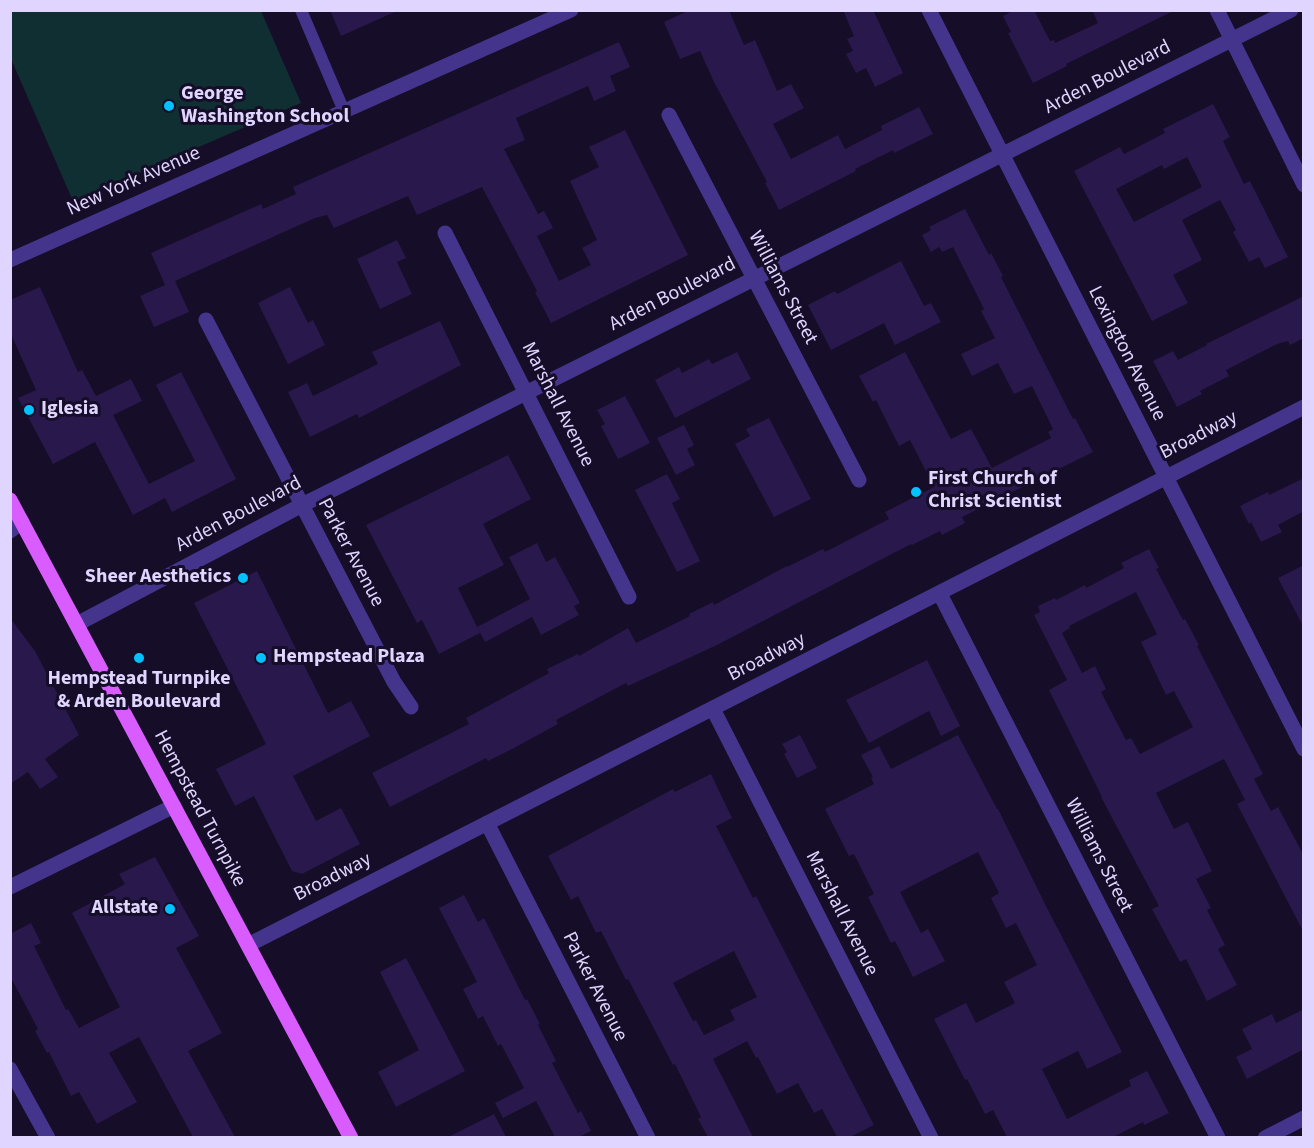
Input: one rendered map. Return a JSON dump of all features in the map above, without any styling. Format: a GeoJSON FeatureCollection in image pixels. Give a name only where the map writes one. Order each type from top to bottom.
{"type":"FeatureCollection","features":[{"type":"Feature","properties":{"kind":"main road","name":"Hempstead Turnpike"},"geometry":{"type":"LineString","coordinates":[[10,500],[16,527],[77,624],[351,1137]]}},
{"type":"Feature","properties":{"kind":"street","name":"New York Avenue"},"geometry":{"type":"LineString","coordinates":[[10,260],[571,10]]}},
{"type":"Feature","properties":{"kind":"street","name":"Lexington Avenue"},"geometry":{"type":"LineString","coordinates":[[929,10],[1304,749]]}},
{"type":"Feature","properties":{"kind":"street"},"geometry":{"type":"LineString","coordinates":[[1217,10],[1304,185]]}},
{"type":"Feature","properties":{"kind":"street","name":"Arden Boulevard"},"geometry":{"type":"LineString","coordinates":[[77,624],[302,505],[1291,10]]}},
{"type":"Feature","properties":{"kind":"street","name":"Williams Street"},"geometry":{"type":"LineString","coordinates":[[669,115],[859,480]]}},
{"type":"Feature","properties":{"kind":"street","name":"Marshall Avenue"},"geometry":{"type":"LineString","coordinates":[[446,233],[629,597]]}},
{"type":"Feature","properties":{"kind":"street","name":"Parker Avenue"},"geometry":{"type":"LineString","coordinates":[[206,320],[394,682],[411,707]]}},
{"type":"Feature","properties":{"kind":"street","name":"Broadway"},"geometry":{"type":"LineString","coordinates":[[248,945],[1304,407]]}},
{"type":"Feature","properties":{"kind":"street","name":"Williams Street"},"geometry":{"type":"LineString","coordinates":[[940,594],[1218,1137]]}},
{"type":"Feature","properties":{"kind":"street","name":"Marshall Avenue"},"geometry":{"type":"LineString","coordinates":[[713,709],[931,1137]]}},
{"type":"Feature","properties":{"kind":"street"},"geometry":{"type":"LineString","coordinates":[[10,887],[174,806]]}},
{"type":"Feature","properties":{"kind":"street","name":"Parker Avenue"},"geometry":{"type":"LineString","coordinates":[[487,823],[648,1137]]}},
{"type":"Feature","properties":{"kind":"street"},"geometry":{"type":"LineString","coordinates":[[10,1069],[48,1137]]}},
{"type":"Feature","properties":{"kind":"street"},"geometry":{"type":"LineString","coordinates":[[1265,1137],[1304,1118]]}},
{"type":"Feature","properties":{"kind":"lane"},"geometry":{"type":"LineString","coordinates":[[302,10],[345,111]]}},
{"type":"Feature","properties":{"kind":"green space","name":"George Washington School"},"geometry":{"type":"Polygon","coordinates":[[[10,11],[261,11],[301,103],[73,201],[11,59],[10,11]]]}},
{"type":"Feature","properties":{"kind":"building"},"geometry":{"type":"Polygon","coordinates":[[[330,10],[399,10],[341,36],[330,10]]]}},
{"type":"Feature","properties":{"kind":"building"},"geometry":{"type":"Polygon","coordinates":[[[690,10],[729,10],[744,45],[755,40],[777,91],[791,84],[804,108],[773,124],[791,159],[838,135],[845,149],[882,130],[881,126],[919,107],[933,134],[894,153],[893,150],[779,210],[700,51],[680,59],[664,22],[690,10]]]}},
{"type":"Feature","properties":{"kind":"building"},"geometry":{"type":"Polygon","coordinates":[[[843,10],[873,10],[903,73],[875,87],[866,68],[856,73],[846,54],[853,51],[847,39],[854,36],[843,10]]]}},
{"type":"Feature","properties":{"kind":"building"},"geometry":{"type":"Polygon","coordinates":[[[1014,10],[1034,10],[1050,41],[1054,40],[1055,43],[1098,23],[1092,10],[1175,10],[1066,64],[1067,66],[1033,83],[1008,33],[1011,32],[1003,16],[1014,10]]]}},
{"type":"Feature","properties":{"kind":"building"},"geometry":{"type":"Polygon","coordinates":[[[619,42],[630,67],[610,76],[616,91],[594,101],[588,86],[516,118],[525,140],[504,149],[538,214],[544,211],[553,228],[537,236],[559,281],[591,265],[582,248],[597,240],[570,181],[599,167],[589,147],[625,130],[688,255],[551,323],[535,292],[537,291],[482,187],[417,215],[408,196],[334,228],[327,215],[315,218],[175,281],[189,312],[154,327],[140,296],[165,285],[151,253],[261,204],[263,209],[296,194],[293,187],[619,42]]]}},
{"type":"Feature","properties":{"kind":"building"},"geometry":{"type":"Polygon","coordinates":[[[1213,104],[1230,137],[1223,141],[1244,184],[1250,181],[1288,257],[1265,268],[1259,257],[1249,262],[1220,200],[1182,220],[1202,260],[1173,275],[1188,303],[1152,321],[1074,171],[1120,147],[1124,154],[1165,133],[1163,129],[1213,104]],[[1187,157],[1164,169],[1162,165],[1116,189],[1134,222],[1202,187],[1187,157]]]}},
{"type":"Feature","properties":{"kind":"building"},"geometry":{"type":"Polygon","coordinates":[[[965,209],[989,255],[991,253],[1073,419],[1075,418],[1093,452],[962,517],[965,523],[942,535],[940,531],[911,544],[717,645],[628,686],[626,683],[556,720],[558,724],[514,748],[488,761],[486,758],[390,807],[372,773],[469,724],[466,718],[549,673],[547,669],[578,654],[579,656],[628,628],[636,643],[713,602],[714,605],[787,566],[823,549],[825,552],[889,519],[885,512],[934,487],[910,440],[899,446],[876,400],[873,402],[859,376],[905,352],[951,439],[971,429],[992,468],[1051,438],[1048,432],[1053,429],[1032,386],[1014,394],[998,363],[972,376],[961,354],[995,338],[981,311],[984,309],[953,247],[942,252],[939,247],[931,252],[922,235],[931,230],[929,227],[965,209]]]}},
{"type":"Feature","properties":{"kind":"building"},"geometry":{"type":"Polygon","coordinates":[[[397,240],[406,258],[397,262],[412,294],[380,309],[357,259],[397,240]]]}},
{"type":"Feature","properties":{"kind":"building"},"geometry":{"type":"Polygon","coordinates":[[[901,261],[924,306],[931,303],[941,322],[895,345],[884,323],[831,350],[808,305],[835,291],[837,294],[901,261]]]}},
{"type":"Feature","properties":{"kind":"building"},"geometry":{"type":"Polygon","coordinates":[[[40,287],[78,372],[82,370],[96,396],[131,379],[142,401],[113,415],[149,484],[195,461],[156,385],[181,372],[236,479],[172,512],[165,498],[133,515],[95,442],[53,464],[18,398],[36,390],[10,332],[10,300],[40,287]]]}},
{"type":"Feature","properties":{"kind":"building"},"geometry":{"type":"Polygon","coordinates":[[[290,287],[308,323],[313,320],[325,345],[288,364],[258,303],[290,287]]]}},
{"type":"Feature","properties":{"kind":"building"},"geometry":{"type":"Polygon","coordinates":[[[1304,296],[1304,338],[1290,345],[1288,341],[1277,344],[1226,370],[1229,376],[1200,391],[1202,394],[1177,407],[1153,361],[1173,351],[1178,360],[1304,296]]]}},
{"type":"Feature","properties":{"kind":"building"},"geometry":{"type":"Polygon","coordinates":[[[440,321],[461,365],[359,418],[357,414],[310,437],[288,392],[307,383],[313,396],[378,364],[372,352],[440,321]]]}},
{"type":"Feature","properties":{"kind":"building"},"geometry":{"type":"Polygon","coordinates":[[[737,352],[751,379],[675,418],[655,380],[679,367],[682,373],[709,359],[712,364],[737,352]]]}},
{"type":"Feature","properties":{"kind":"building"},"geometry":{"type":"Polygon","coordinates":[[[625,396],[650,443],[618,459],[601,426],[605,424],[597,410],[625,396]]]}},
{"type":"Feature","properties":{"kind":"building"},"geometry":{"type":"Polygon","coordinates":[[[769,418],[811,499],[774,517],[735,444],[750,436],[746,429],[769,418]]]}},
{"type":"Feature","properties":{"kind":"building"},"geometry":{"type":"Polygon","coordinates":[[[684,425],[694,445],[687,449],[695,465],[676,475],[657,438],[684,425]]]}},
{"type":"Feature","properties":{"kind":"building"},"geometry":{"type":"Polygon","coordinates":[[[508,455],[531,499],[483,524],[504,565],[458,588],[480,633],[439,654],[422,620],[417,623],[366,525],[508,455]]]}},
{"type":"Feature","properties":{"kind":"building"},"geometry":{"type":"Polygon","coordinates":[[[667,474],[680,499],[672,503],[700,561],[677,572],[635,490],[667,474]]]}},
{"type":"Feature","properties":{"kind":"building"},"geometry":{"type":"Polygon","coordinates":[[[1304,478],[1304,511],[1278,525],[1282,532],[1261,542],[1240,506],[1304,478]]]}},
{"type":"Feature","properties":{"kind":"building"},"geometry":{"type":"Polygon","coordinates":[[[537,543],[546,562],[555,557],[580,603],[574,606],[579,615],[541,635],[532,617],[485,642],[477,627],[530,599],[509,557],[537,543]]]}},
{"type":"Feature","properties":{"kind":"building"},"geometry":{"type":"Polygon","coordinates":[[[1149,549],[1159,568],[1156,569],[1199,645],[1197,646],[1263,774],[1254,779],[1271,811],[1278,807],[1304,856],[1304,933],[1237,804],[1245,800],[1224,759],[1156,793],[1174,829],[1188,822],[1212,871],[1196,879],[1211,908],[1207,910],[1225,945],[1218,949],[1237,985],[1207,1001],[1186,959],[1180,962],[1152,909],[1159,906],[1101,797],[1049,690],[1067,680],[1034,615],[1040,612],[1038,606],[1055,598],[1056,600],[1085,585],[1086,588],[1124,568],[1121,563],[1149,549]],[[1136,592],[1069,626],[1070,628],[1062,633],[1082,673],[1095,666],[1106,689],[1101,692],[1126,740],[1131,738],[1140,754],[1193,727],[1174,691],[1166,695],[1141,642],[1157,634],[1136,592]]]}},
{"type":"Feature","properties":{"kind":"building"},"geometry":{"type":"Polygon","coordinates":[[[1304,565],[1304,628],[1278,578],[1304,565]]]}},
{"type":"Feature","properties":{"kind":"building"},"geometry":{"type":"Polygon","coordinates":[[[257,571],[328,713],[351,701],[370,736],[293,776],[316,821],[341,808],[360,844],[302,874],[292,871],[254,796],[235,806],[216,769],[266,744],[194,603],[257,571]]]}},
{"type":"Feature","properties":{"kind":"building"},"geometry":{"type":"Polygon","coordinates":[[[10,618],[35,651],[79,735],[45,759],[58,777],[40,789],[28,772],[10,784],[10,618]]]}},
{"type":"Feature","properties":{"kind":"building"},"geometry":{"type":"Polygon","coordinates":[[[927,660],[960,726],[941,736],[929,711],[869,743],[846,700],[927,660]]]}},
{"type":"Feature","properties":{"kind":"building"},"geometry":{"type":"Polygon","coordinates":[[[800,735],[817,768],[797,778],[784,754],[787,752],[782,744],[800,735]]]}},
{"type":"Feature","properties":{"kind":"building"},"geometry":{"type":"Polygon","coordinates":[[[958,735],[1122,1052],[1087,1069],[1078,1051],[1042,1069],[1067,1119],[1131,1086],[1129,1080],[1147,1071],[1169,1113],[1144,1125],[1143,1122],[1113,1137],[1007,1137],[993,1110],[985,1114],[967,1079],[965,1080],[934,1019],[966,1003],[976,1023],[1015,1003],[1004,982],[1037,965],[1016,923],[1006,928],[991,898],[999,893],[978,852],[900,892],[921,933],[928,929],[945,961],[913,977],[895,941],[891,943],[868,897],[874,894],[854,854],[849,856],[825,809],[874,784],[871,778],[873,777],[861,755],[879,746],[891,769],[958,735]]]}},
{"type":"Feature","properties":{"kind":"building"},"geometry":{"type":"Polygon","coordinates":[[[711,774],[732,818],[716,826],[753,898],[756,896],[874,1125],[850,1137],[837,1137],[822,1109],[814,1113],[798,1083],[777,1094],[747,1041],[713,1059],[753,1137],[708,1137],[698,1119],[701,1117],[675,1064],[673,1065],[601,931],[596,933],[578,896],[571,900],[548,856],[673,789],[675,792],[711,774]],[[734,951],[673,983],[693,1021],[696,1020],[704,1035],[735,1020],[730,1010],[757,997],[734,951]]]}},
{"type":"Feature","properties":{"kind":"building"},"geometry":{"type":"Polygon","coordinates":[[[155,857],[199,936],[176,948],[222,1033],[188,1051],[235,1137],[193,1137],[139,1037],[109,1053],[137,1102],[97,1124],[79,1092],[71,1096],[49,1052],[47,1053],[35,1031],[38,1029],[10,976],[10,934],[31,923],[41,943],[34,946],[66,1010],[68,1009],[79,1028],[120,1007],[72,913],[125,884],[119,874],[155,857]]]}},
{"type":"Feature","properties":{"kind":"building"},"geometry":{"type":"Polygon","coordinates":[[[464,895],[478,922],[484,918],[525,1000],[527,999],[540,1024],[538,1025],[556,1061],[552,1063],[578,1113],[581,1111],[591,1131],[579,1137],[555,1137],[536,1101],[503,1118],[495,1103],[524,1088],[501,1044],[498,1046],[483,1016],[478,1019],[463,989],[477,982],[439,908],[464,895]]]}},
{"type":"Feature","properties":{"kind":"building"},"geometry":{"type":"Polygon","coordinates":[[[406,958],[465,1071],[396,1107],[378,1072],[419,1050],[380,972],[406,958]]]}},
{"type":"Feature","properties":{"kind":"building"},"geometry":{"type":"Polygon","coordinates":[[[1304,1009],[1304,1049],[1247,1079],[1236,1057],[1252,1049],[1242,1029],[1272,1014],[1276,1023],[1304,1009]]]}},
{"type":"Feature","properties":{"kind":"building"},"geometry":{"type":"Polygon","coordinates":[[[494,1114],[506,1137],[448,1137],[494,1114]]]}},
{"type":"Feature","properties":{"kind":"place","name":"George Washington School"},"geometry":{"type":"Point","coordinates":[169,106]}},
{"type":"Feature","properties":{"kind":"place","name":"Iglesia"},"geometry":{"type":"Point","coordinates":[29,410]}},
{"type":"Feature","properties":{"kind":"place","name":"First Church of Christ Scientist"},"geometry":{"type":"Point","coordinates":[916,492]}},
{"type":"Feature","properties":{"kind":"place","name":"Sheer Aesthetics"},"geometry":{"type":"Point","coordinates":[243,578]}},
{"type":"Feature","properties":{"kind":"place","name":"Hempstead Turnpike & Arden Boulevard"},"geometry":{"type":"Point","coordinates":[139,658]}},
{"type":"Feature","properties":{"kind":"place","name":"Hempstead Plaza"},"geometry":{"type":"Point","coordinates":[261,658]}},
{"type":"Feature","properties":{"kind":"place","name":"Allstate"},"geometry":{"type":"Point","coordinates":[170,909]}}]}
